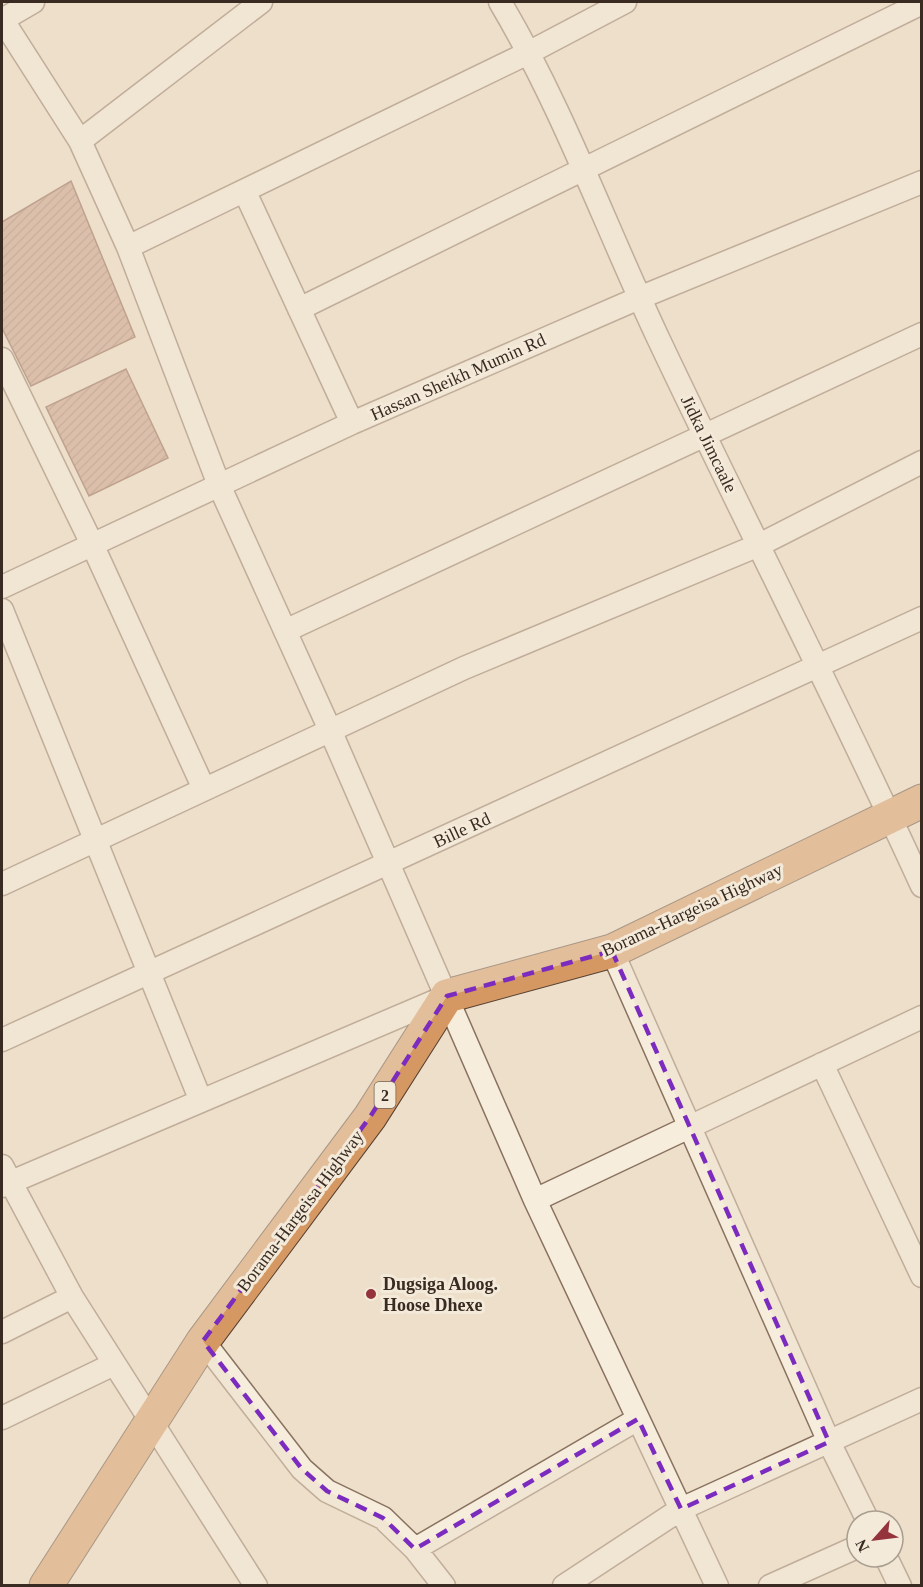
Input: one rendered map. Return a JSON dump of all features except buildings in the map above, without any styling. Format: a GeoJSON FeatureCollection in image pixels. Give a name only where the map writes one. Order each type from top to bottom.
{"type":"FeatureCollection","features":[{"type":"Feature","properties":{"kind":"highway","name":"Borama-Hargeisa Highway"},"geometry":{"type":"LineString","coordinates":[[46,1586],[203,1341],[370,1117],[447,996],[612,951],[921,801]]}},
{"type":"Feature","properties":{"kind":"street"},"geometry":{"type":"LineString","coordinates":[[33,2],[2,20],[80,141],[128,247],[219,485],[330,730],[535,1200],[717,1586]]}},
{"type":"Feature","properties":{"kind":"street"},"geometry":{"type":"LineString","coordinates":[[80,141],[261,2]]}},
{"type":"Feature","properties":{"kind":"street","name":"Jidka Jimcaale"},"geometry":{"type":"LineString","coordinates":[[500,2],[530,52],[639,298],[890,815],[921,886]]}},
{"type":"Feature","properties":{"kind":"street"},"geometry":{"type":"LineString","coordinates":[[128,247],[530,52],[625,2]]}},
{"type":"Feature","properties":{"kind":"street"},"geometry":{"type":"LineString","coordinates":[[299,309],[921,3]]}},
{"type":"Feature","properties":{"kind":"street","name":"Hassan Sheikh Mumin Rd"},"geometry":{"type":"LineString","coordinates":[[2,587],[352,423],[639,298],[921,182]]}},
{"type":"Feature","properties":{"kind":"street"},"geometry":{"type":"LineString","coordinates":[[245,192],[352,423]]}},
{"type":"Feature","properties":{"kind":"street"},"geometry":{"type":"LineString","coordinates":[[285,631],[921,334]]}},
{"type":"Feature","properties":{"kind":"street"},"geometry":{"type":"LineString","coordinates":[[2,359],[92,544],[204,789]]}},
{"type":"Feature","properties":{"kind":"street"},"geometry":{"type":"LineString","coordinates":[[2,884],[465,668],[759,545],[921,462]]}},
{"type":"Feature","properties":{"kind":"street"},"geometry":{"type":"LineString","coordinates":[[2,610],[201,1101]]}},
{"type":"Feature","properties":{"kind":"street","name":"Bille Rd"},"geometry":{"type":"LineString","coordinates":[[2,1040],[819,667],[921,618]]}},
{"type":"Feature","properties":{"kind":"street"},"geometry":{"type":"LineString","coordinates":[[612,951],[829,1442],[862,1509]]}},
{"type":"Feature","properties":{"kind":"street"},"geometry":{"type":"LineString","coordinates":[[256,1586],[72,1297],[4,1178],[201,1101],[447,996]]}},
{"type":"Feature","properties":{"kind":"street"},"geometry":{"type":"LineString","coordinates":[[535,1200],[921,1017]]}},
{"type":"Feature","properties":{"kind":"street"},"geometry":{"type":"LineString","coordinates":[[822,1064],[921,1276]]}},
{"type":"Feature","properties":{"kind":"street"},"geometry":{"type":"LineString","coordinates":[[2,1332],[72,1297]]}},
{"type":"Feature","properties":{"kind":"street"},"geometry":{"type":"LineString","coordinates":[[203,1341],[302,1469],[327,1491],[383,1518],[415,1549],[444,1586]]}},
{"type":"Feature","properties":{"kind":"street"},"geometry":{"type":"LineString","coordinates":[[2,1418],[114,1364]]}},
{"type":"Feature","properties":{"kind":"street"},"geometry":{"type":"LineString","coordinates":[[564,1586],[681,1509],[921,1400]]}},
{"type":"Feature","properties":{"kind":"street"},"geometry":{"type":"LineString","coordinates":[[415,1549],[638,1419]]}},
{"type":"Feature","properties":{"kind":"street"},"geometry":{"type":"LineString","coordinates":[[770,1586],[845,1552]]}},
{"type":"Feature","properties":{"kind":"street"},"geometry":{"type":"LineString","coordinates":[[892,1569],[900,1586]]}},
{"type":"Feature","properties":{"kind":"highlighted area"},"geometry":{"type":"Polygon","coordinates":[[[612,951],[829,1442],[681,1509],[638,1419],[415,1549],[383,1518],[327,1491],[302,1469],[203,1341],[370,1117],[447,996],[612,951]]]}},
{"type":"Feature","properties":{"kind":"place","name":"Dugsiga Aloog. Hoose Dhexe"},"geometry":{"type":"Point","coordinates":[371,1294]}}]}
